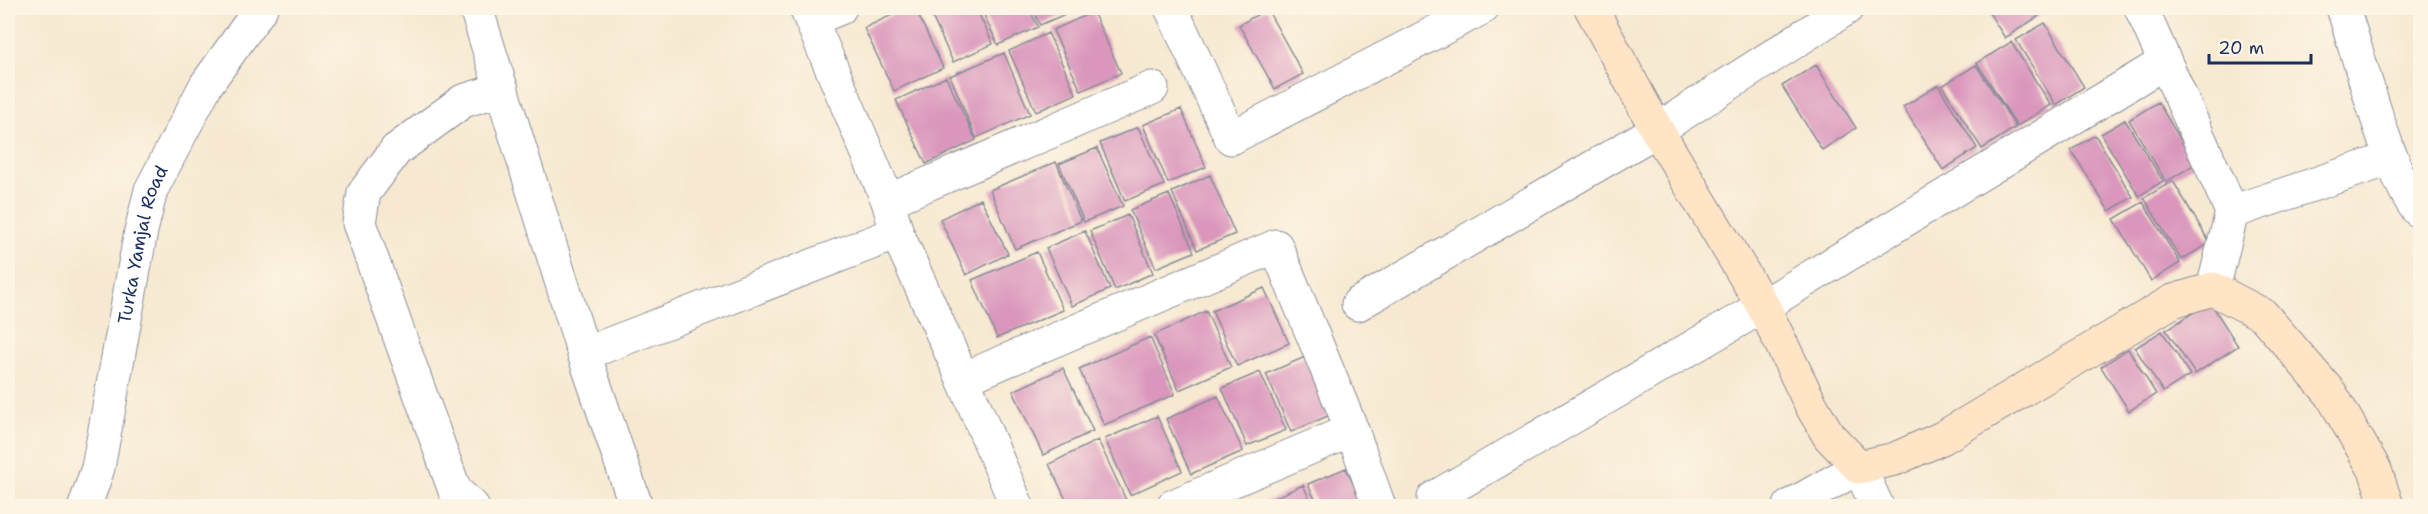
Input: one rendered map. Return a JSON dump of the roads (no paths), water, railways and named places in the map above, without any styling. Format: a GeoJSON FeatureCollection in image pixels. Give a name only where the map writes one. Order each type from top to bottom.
{"type":"FeatureCollection","features":[{"type":"Feature","properties":{"kind":"main road"},"geometry":{"type":"LineString","coordinates":[[1591,8],[1657,130],[1763,306],[1811,405],[1829,436],[1859,467],[1895,459],[1942,438],[2173,301],[2213,289],[2263,315],[2331,393],[2375,470],[2387,507]]}},
{"type":"Feature","properties":{"kind":"street","name":"Turka Yamjal Road"},"geometry":{"type":"LineString","coordinates":[[85,507],[98,468],[141,231],[151,190],[206,85],[261,8]]}},
{"type":"Feature","properties":{"kind":"street"},"geometry":{"type":"LineString","coordinates":[[476,8],[584,354],[636,507]]}},
{"type":"Feature","properties":{"kind":"street"},"geometry":{"type":"LineString","coordinates":[[1171,8],[1231,138],[1482,8]]}},
{"type":"Feature","properties":{"kind":"street"},"geometry":{"type":"LineString","coordinates":[[1358,304],[1657,130],[1847,8]]}},
{"type":"Feature","properties":{"kind":"street"},"geometry":{"type":"LineString","coordinates":[[2141,8],[2232,212],[2213,289]]}},
{"type":"Feature","properties":{"kind":"street"},"geometry":{"type":"LineString","coordinates":[[2343,8],[2392,158],[2414,206],[2421,212]]}},
{"type":"Feature","properties":{"kind":"street"},"geometry":{"type":"LineString","coordinates":[[819,12],[888,201],[897,233],[963,379],[1017,507]]}},
{"type":"Feature","properties":{"kind":"street"},"geometry":{"type":"LineString","coordinates":[[1434,498],[1763,306],[2165,62]]}},
{"type":"Feature","properties":{"kind":"street"},"geometry":{"type":"LineString","coordinates":[[888,201],[1152,88]]}},
{"type":"Feature","properties":{"kind":"street"},"geometry":{"type":"LineString","coordinates":[[472,507],[455,491],[359,223],[364,194],[396,150],[463,101],[502,89]]}},
{"type":"Feature","properties":{"kind":"street"},"geometry":{"type":"LineString","coordinates":[[2232,212],[2392,158]]}},
{"type":"Feature","properties":{"kind":"street"},"geometry":{"type":"LineString","coordinates":[[584,354],[897,233]]}},
{"type":"Feature","properties":{"kind":"street"},"geometry":{"type":"LineString","coordinates":[[963,379],[1276,246],[1352,430],[1379,507]]}},
{"type":"Feature","properties":{"kind":"street"},"geometry":{"type":"LineString","coordinates":[[1173,507],[1352,430]]}},
{"type":"Feature","properties":{"kind":"street"},"geometry":{"type":"LineString","coordinates":[[1790,507],[1859,467],[1877,507]]}}]}
